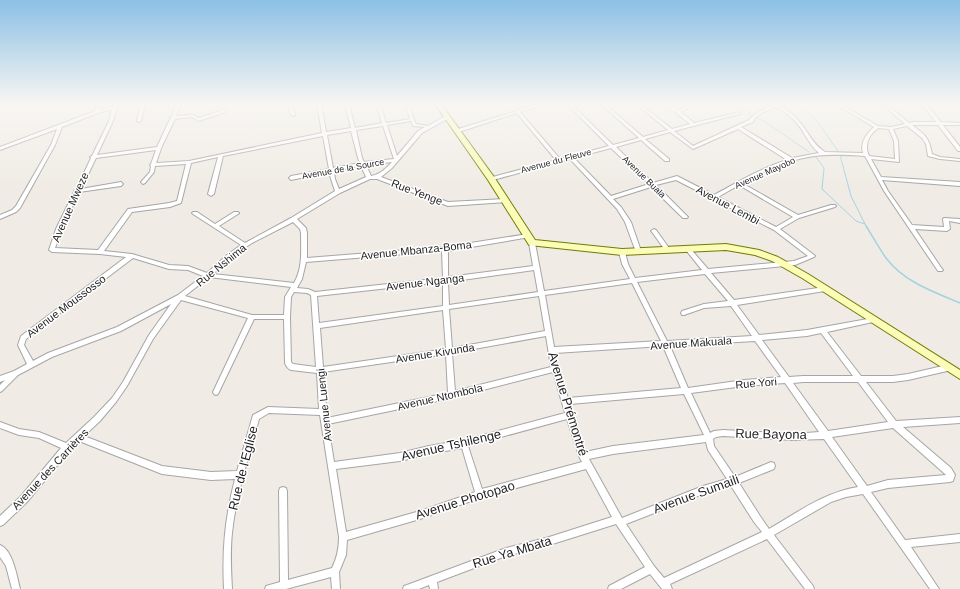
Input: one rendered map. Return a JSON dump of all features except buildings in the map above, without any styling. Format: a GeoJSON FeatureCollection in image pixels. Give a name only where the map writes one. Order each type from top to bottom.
{"type":"FeatureCollection","features":[{"type":"Feature","properties":{"kind":"street"},"geometry":{"type":"LineString","coordinates":[[0,149],[46,131]]}},
{"type":"Feature","properties":{"kind":"street"},"geometry":{"type":"LineString","coordinates":[[0,217],[14,211],[18,207],[53,145],[58,131]]}},
{"type":"Feature","properties":{"kind":"street","name":"Avenue Mweze"},"geometry":{"type":"LineString","coordinates":[[105,131],[76,191],[51,249],[55,252],[100,252],[132,256],[169,267],[188,268],[207,275],[293,288]]}},
{"type":"Feature","properties":{"kind":"street"},"geometry":{"type":"LineString","coordinates":[[143,182],[152,172],[152,166],[157,148],[165,131]]}},
{"type":"Feature","properties":{"kind":"street"},"geometry":{"type":"LineString","coordinates":[[152,166],[189,162],[342,131]]}},
{"type":"Feature","properties":{"kind":"street"},"geometry":{"type":"LineString","coordinates":[[353,131],[362,164],[369,178]]}},
{"type":"Feature","properties":{"kind":"street"},"geometry":{"type":"LineString","coordinates":[[386,131],[396,160]]}},
{"type":"Feature","properties":{"kind":"street","name":"Rue Nshima"},"geometry":{"type":"LineString","coordinates":[[0,379],[16,373],[57,352],[119,329],[180,297],[244,245],[294,219],[338,192],[377,176],[396,160],[421,131]]}},
{"type":"Feature","properties":{"kind":"street"},"geometry":{"type":"LineString","coordinates":[[457,131],[491,179],[530,240],[622,252],[687,248],[736,248],[767,255],[825,289],[960,376]]}},
{"type":"Feature","properties":{"kind":"street"},"geometry":{"type":"LineString","coordinates":[[534,131],[558,160]]}},
{"type":"Feature","properties":{"kind":"street","name":"Avenue Buala"},"geometry":{"type":"LineString","coordinates":[[597,131],[685,217]]}},
{"type":"Feature","properties":{"kind":"street"},"geometry":{"type":"LineString","coordinates":[[636,131],[667,160]]}},
{"type":"Feature","properties":{"kind":"street","name":"Avenue du Fleuve"},"geometry":{"type":"LineString","coordinates":[[491,179],[668,131]]}},
{"type":"Feature","properties":{"kind":"street"},"geometry":{"type":"LineString","coordinates":[[671,131],[693,148],[728,131]]}},
{"type":"Feature","properties":{"kind":"street"},"geometry":{"type":"LineString","coordinates":[[745,131],[791,160]]}},
{"type":"Feature","properties":{"kind":"street"},"geometry":{"type":"LineString","coordinates":[[805,131],[814,146],[826,154]]}},
{"type":"Feature","properties":{"kind":"street"},"geometry":{"type":"LineString","coordinates":[[873,131],[864,142],[864,148],[867,156],[910,227],[940,270]]}},
{"type":"Feature","properties":{"kind":"street","name":"Avenue Mayobo"},"geometry":{"type":"LineString","coordinates":[[714,197],[738,183],[791,160],[808,156],[847,154],[897,161],[896,141],[892,131]]}},
{"type":"Feature","properties":{"kind":"street"},"geometry":{"type":"LineString","coordinates":[[917,131],[925,139],[930,155],[940,158],[960,160]]}},
{"type":"Feature","properties":{"kind":"street"},"geometry":{"type":"LineString","coordinates":[[946,131],[960,150]]}},
{"type":"Feature","properties":{"kind":"street"},"geometry":{"type":"LineString","coordinates":[[324,134],[331,171],[338,192]]}},
{"type":"Feature","properties":{"kind":"street"},"geometry":{"type":"LineString","coordinates":[[92,157],[157,148]]}},
{"type":"Feature","properties":{"kind":"street"},"geometry":{"type":"LineString","coordinates":[[211,194],[221,156]]}},
{"type":"Feature","properties":{"kind":"street"},"geometry":{"type":"LineString","coordinates":[[570,157],[619,208],[628,222],[638,251]]}},
{"type":"Feature","properties":{"kind":"street","name":"Avenue de la Source"},"geometry":{"type":"LineString","coordinates":[[291,178],[362,164],[396,160]]}},
{"type":"Feature","properties":{"kind":"street"},"geometry":{"type":"LineString","coordinates":[[100,252],[130,210],[170,205],[179,202],[189,162]]}},
{"type":"Feature","properties":{"kind":"street","name":"Rue Yenge"},"geometry":{"type":"LineString","coordinates":[[377,176],[448,204],[505,201]]}},
{"type":"Feature","properties":{"kind":"street","name":"Avenue Lembi"},"geometry":{"type":"LineString","coordinates":[[610,198],[677,178],[776,229],[812,256],[795,263],[784,264]]}},
{"type":"Feature","properties":{"kind":"street"},"geometry":{"type":"LineString","coordinates":[[879,178],[960,184]]}},
{"type":"Feature","properties":{"kind":"street"},"geometry":{"type":"LineString","coordinates":[[738,183],[797,217]]}},
{"type":"Feature","properties":{"kind":"street"},"geometry":{"type":"LineString","coordinates":[[76,191],[121,184]]}},
{"type":"Feature","properties":{"kind":"street"},"geometry":{"type":"LineString","coordinates":[[776,229],[797,217],[833,206]]}},
{"type":"Feature","properties":{"kind":"street"},"geometry":{"type":"LineString","coordinates":[[195,213],[244,245]]}},
{"type":"Feature","properties":{"kind":"street"},"geometry":{"type":"LineString","coordinates":[[215,226],[236,213]]}},
{"type":"Feature","properties":{"kind":"street"},"geometry":{"type":"LineString","coordinates":[[180,297],[252,317],[287,317],[288,297],[303,268],[304,260],[304,233],[302,228],[294,219]]}},
{"type":"Feature","properties":{"kind":"street"},"geometry":{"type":"LineString","coordinates":[[910,227],[947,229],[946,219],[960,221]]}},
{"type":"Feature","properties":{"kind":"street"},"geometry":{"type":"LineString","coordinates":[[654,231],[667,249]]}},
{"type":"Feature","properties":{"kind":"street","name":"Avenue Mbanza-Boma"},"geometry":{"type":"LineString","coordinates":[[304,260],[445,249],[530,240]]}},
{"type":"Feature","properties":{"kind":"street","name":"Avenue Prémontré"},"geometry":{"type":"LineString","coordinates":[[530,240],[542,293],[555,370],[582,456],[619,521],[651,569],[666,586]]}},
{"type":"Feature","properties":{"kind":"street"},"geometry":{"type":"LineString","coordinates":[[687,248],[708,271],[733,303],[935,589]]}},
{"type":"Feature","properties":{"kind":"street"},"geometry":{"type":"LineString","coordinates":[[445,249],[448,351],[452,395]]}},
{"type":"Feature","properties":{"kind":"street"},"geometry":{"type":"LineString","coordinates":[[622,252],[625,264],[666,345],[709,438],[711,447],[734,481],[748,506],[810,589]]}},
{"type":"Feature","properties":{"kind":"street","name":"Avenue Moussosso"},"geometry":{"type":"LineString","coordinates":[[31,364],[21,345],[23,338],[132,256]]}},
{"type":"Feature","properties":{"kind":"street"},"geometry":{"type":"LineString","coordinates":[[318,326],[633,280],[784,264]]}},
{"type":"Feature","properties":{"kind":"street","name":"Avenue Nganga"},"geometry":{"type":"LineString","coordinates":[[314,294],[445,280],[537,268]]}},
{"type":"Feature","properties":{"kind":"street"},"geometry":{"type":"LineString","coordinates":[[293,288],[308,291],[314,294]]}},
{"type":"Feature","properties":{"kind":"street"},"geometry":{"type":"LineString","coordinates":[[684,312],[704,306],[825,289]]}},
{"type":"Feature","properties":{"kind":"street","name":"Avenue Luengi"},"geometry":{"type":"LineString","coordinates":[[314,294],[318,326],[324,422],[343,537],[343,551],[335,572]]}},
{"type":"Feature","properties":{"kind":"street","name":"Avenue des Carrières"},"geometry":{"type":"LineString","coordinates":[[0,522],[40,482],[67,447],[114,400],[125,384],[151,337],[180,297]]}},
{"type":"Feature","properties":{"kind":"street"},"geometry":{"type":"LineString","coordinates":[[216,392],[252,317]]}},
{"type":"Feature","properties":{"kind":"street","name":"Avenue Kivunda"},"geometry":{"type":"LineString","coordinates":[[287,317],[290,366],[320,370],[549,334]]}},
{"type":"Feature","properties":{"kind":"street","name":"Avenue Makuala"},"geometry":{"type":"LineString","coordinates":[[552,350],[666,345],[757,338],[822,330],[873,320]]}},
{"type":"Feature","properties":{"kind":"street"},"geometry":{"type":"LineString","coordinates":[[666,586],[768,534],[829,499],[846,493],[888,484],[951,477],[948,471],[894,424],[822,330]]}},
{"type":"Feature","properties":{"kind":"street","name":"Rue Yori"},"geometry":{"type":"LineString","coordinates":[[564,401],[686,391],[744,383],[788,380],[908,377],[947,368]]}},
{"type":"Feature","properties":{"kind":"street","name":"Avenue Ntombola"},"geometry":{"type":"LineString","coordinates":[[324,422],[452,395],[555,370]]}},
{"type":"Feature","properties":{"kind":"street"},"geometry":{"type":"LineString","coordinates":[[0,389],[16,373]]}},
{"type":"Feature","properties":{"kind":"street","name":"Rue de l'Eglise"},"geometry":{"type":"LineString","coordinates":[[228,589],[228,528],[240,475],[256,417],[268,410],[323,412]]}},
{"type":"Feature","properties":{"kind":"street","name":"Avenue Tshilenge"},"geometry":{"type":"LineString","coordinates":[[331,466],[400,458],[429,450],[464,444],[569,415]]}},
{"type":"Feature","properties":{"kind":"street","name":"Rue Bayona"},"geometry":{"type":"LineString","coordinates":[[582,456],[614,450],[709,438],[714,434],[723,433],[770,436],[825,435],[894,424],[960,420]]}},
{"type":"Feature","properties":{"kind":"street"},"geometry":{"type":"LineString","coordinates":[[0,425],[19,432],[39,435],[67,447]]}},
{"type":"Feature","properties":{"kind":"street"},"geometry":{"type":"LineString","coordinates":[[79,436],[162,470],[211,476],[240,475]]}},
{"type":"Feature","properties":{"kind":"street"},"geometry":{"type":"LineString","coordinates":[[464,444],[480,494]]}},
{"type":"Feature","properties":{"kind":"street","name":"Avenue Photopao"},"geometry":{"type":"LineString","coordinates":[[343,537],[420,515],[480,494],[587,465]]}},
{"type":"Feature","properties":{"kind":"street","name":"Avenue Sumaili"},"geometry":{"type":"LineString","coordinates":[[619,521],[703,490],[734,481],[771,466]]}},
{"type":"Feature","properties":{"kind":"street"},"geometry":{"type":"LineString","coordinates":[[283,491],[284,584]]}},
{"type":"Feature","properties":{"kind":"street","name":"Rue Ya Mbata"},"geometry":{"type":"LineString","coordinates":[[407,589],[506,552],[619,521]]}},
{"type":"Feature","properties":{"kind":"street"},"geometry":{"type":"LineString","coordinates":[[903,544],[960,538]]}},
{"type":"Feature","properties":{"kind":"street"},"geometry":{"type":"LineString","coordinates":[[0,549],[10,564],[16,589]]}},
{"type":"Feature","properties":{"kind":"street"},"geometry":{"type":"LineString","coordinates":[[612,589],[651,569]]}},
{"type":"Feature","properties":{"kind":"street"},"geometry":{"type":"LineString","coordinates":[[269,589],[335,572],[336,589]]}},
{"type":"Feature","properties":{"kind":"street"},"geometry":{"type":"LineString","coordinates":[[432,579],[434,589]]}},
{"type":"Feature","properties":{"kind":"waterway"},"geometry":{"type":"LineString","coordinates":[[779,131],[809,152]]}},
{"type":"Feature","properties":{"kind":"waterway"},"geometry":{"type":"LineString","coordinates":[[824,131],[838,151]]}},
{"type":"Feature","properties":{"kind":"waterway"},"geometry":{"type":"LineString","coordinates":[[840,155],[851,196],[865,224]]}},
{"type":"Feature","properties":{"kind":"waterway"},"geometry":{"type":"LineString","coordinates":[[816,157],[824,168],[822,189],[856,221],[865,224]]}},
{"type":"Feature","properties":{"kind":"waterway"},"geometry":{"type":"LineString","coordinates":[[866,226],[886,258],[902,274],[910,280],[960,303]]}}]}
